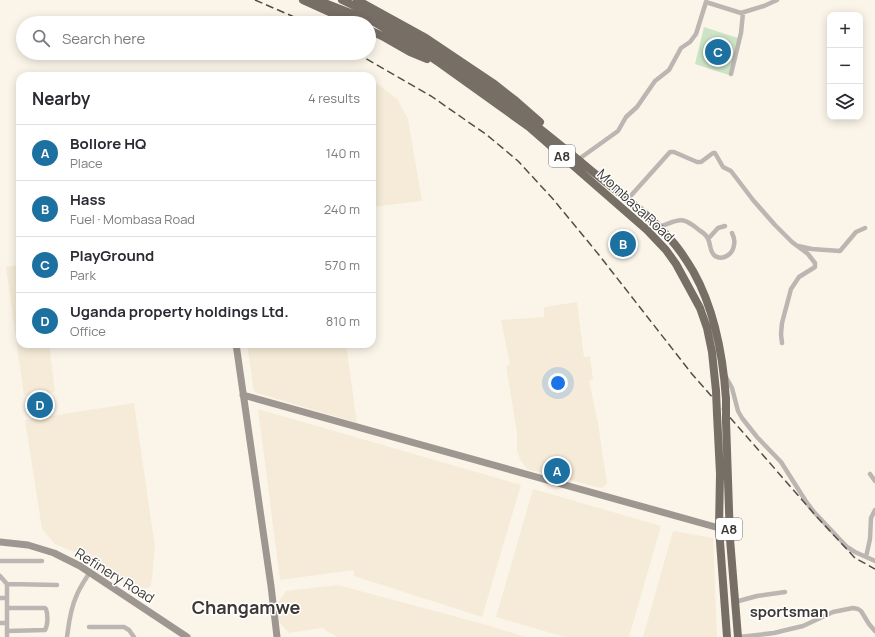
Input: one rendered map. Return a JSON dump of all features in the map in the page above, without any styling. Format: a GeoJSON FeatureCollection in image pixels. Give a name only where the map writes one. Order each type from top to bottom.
{"type":"FeatureCollection","features":[{"type":"Feature","properties":{"kind":"highway"},"geometry":{"type":"LineString","coordinates":[[303,0],[338,16]]}},
{"type":"Feature","properties":{"kind":"highway","name":"Mombasa Road"},"geometry":{"type":"LineString","coordinates":[[317,0],[358,16]]}},
{"type":"Feature","properties":{"kind":"highway","name":"Mombasa Road"},"geometry":{"type":"LineString","coordinates":[[342,0],[374,16]]}},
{"type":"Feature","properties":{"kind":"highway"},"geometry":{"type":"LineString","coordinates":[[357,0],[426,38],[493,83],[548,129],[567,150]]}},
{"type":"Feature","properties":{"kind":"highway","name":"Mombasa Road"},"geometry":{"type":"LineString","coordinates":[[376,17],[478,81],[534,123],[659,228],[673,242],[693,272],[704,293],[713,319],[724,374],[730,539],[738,637]]}},
{"type":"Feature","properties":{"kind":"highway","name":"Mombasa Road"},"geometry":{"type":"LineString","coordinates":[[376,23],[416,47],[529,127],[647,230],[666,250],[676,264],[700,308],[707,328],[712,352],[716,392],[720,474],[719,528],[727,637]]}},
{"type":"Feature","properties":{"kind":"highway"},"geometry":{"type":"LineString","coordinates":[[376,33],[410,52],[441,64]]}},
{"type":"Feature","properties":{"kind":"street"},"geometry":{"type":"LineString","coordinates":[[579,160],[618,131],[626,117],[637,107],[655,81],[670,68],[681,48],[690,42],[696,34],[706,2],[743,13],[777,0]]}},
{"type":"Feature","properties":{"kind":"street"},"geometry":{"type":"LineString","coordinates":[[731,74],[741,33],[743,13]]}},
{"type":"Feature","properties":{"kind":"street"},"geometry":{"type":"LineString","coordinates":[[627,200],[670,152],[674,152],[698,162],[702,162],[714,153],[723,167],[732,171],[770,220],[788,239],[808,254],[815,262],[815,267],[800,277],[791,289],[782,323],[782,343]]}},
{"type":"Feature","properties":{"kind":"street"},"geometry":{"type":"LineString","coordinates":[[659,228],[678,221],[687,221],[708,239],[712,251],[717,257],[721,258],[726,257],[733,249],[735,244],[732,233]]}},
{"type":"Feature","properties":{"kind":"street"},"geometry":{"type":"LineString","coordinates":[[708,239],[718,228],[725,226]]}},
{"type":"Feature","properties":{"kind":"street"},"geometry":{"type":"LineString","coordinates":[[796,246],[840,251],[856,232],[865,228]]}},
{"type":"Feature","properties":{"kind":"street"},"geometry":{"type":"LineString","coordinates":[[237,348],[277,637]]}},
{"type":"Feature","properties":{"kind":"street"},"geometry":{"type":"LineString","coordinates":[[724,374],[732,388],[740,415],[757,437],[781,462],[807,503],[851,550],[875,561]]}},
{"type":"Feature","properties":{"kind":"street"},"geometry":{"type":"LineString","coordinates":[[243,395],[719,528]]}},
{"type":"Feature","properties":{"kind":"street"},"geometry":{"type":"LineString","coordinates":[[870,474],[875,481]]}},
{"type":"Feature","properties":{"kind":"street"},"geometry":{"type":"LineString","coordinates":[[866,557],[870,539],[871,518],[875,510]]}},
{"type":"Feature","properties":{"kind":"street","name":"Refinery Road"},"geometry":{"type":"LineString","coordinates":[[0,542],[28,545],[68,559],[187,637]]}},
{"type":"Feature","properties":{"kind":"street"},"geometry":{"type":"LineString","coordinates":[[0,560],[42,560]]}},
{"type":"Feature","properties":{"kind":"street"},"geometry":{"type":"LineString","coordinates":[[67,637],[73,604],[80,587],[90,572]]}},
{"type":"Feature","properties":{"kind":"street"},"geometry":{"type":"LineString","coordinates":[[0,576],[7,584],[7,637]]}},
{"type":"Feature","properties":{"kind":"street"},"geometry":{"type":"LineString","coordinates":[[7,584],[57,586]]}},
{"type":"Feature","properties":{"kind":"street"},"geometry":{"type":"LineString","coordinates":[[735,602],[757,596],[785,592]]}},
{"type":"Feature","properties":{"kind":"street"},"geometry":{"type":"LineString","coordinates":[[0,598],[7,598]]}},
{"type":"Feature","properties":{"kind":"street"},"geometry":{"type":"LineString","coordinates":[[7,608],[43,608],[46,609],[47,614],[47,627],[45,630],[7,631]]}},
{"type":"Feature","properties":{"kind":"street"},"geometry":{"type":"LineString","coordinates":[[738,637],[803,626],[832,612],[853,608],[861,611],[875,631]]}},
{"type":"Feature","properties":{"kind":"street"},"geometry":{"type":"LineString","coordinates":[[0,623],[7,623]]}},
{"type":"Feature","properties":{"kind":"street"},"geometry":{"type":"LineString","coordinates":[[88,627],[124,627],[129,630],[134,637]]}},
{"type":"Feature","properties":{"kind":"shaded area"},"geometry":{"type":"Polygon","coordinates":[[[376,83],[397,99],[408,119],[422,201],[376,207],[376,83]]]}},
{"type":"Feature","properties":{"kind":"shaded area"},"geometry":{"type":"Polygon","coordinates":[[[16,266],[16,339],[6,267],[16,266]]]}},
{"type":"Feature","properties":{"kind":"shaded area"},"geometry":{"type":"Polygon","coordinates":[[[577,302],[584,357],[590,356],[593,380],[589,381],[598,423],[607,484],[601,488],[527,469],[520,459],[517,451],[517,433],[506,366],[510,365],[501,320],[544,317],[544,307],[577,302]]]}},
{"type":"Feature","properties":{"kind":"shaded area"},"geometry":{"type":"Polygon","coordinates":[[[17,348],[50,348],[55,392],[24,396],[17,348]]]}},
{"type":"Feature","properties":{"kind":"shaded area"},"geometry":{"type":"Polygon","coordinates":[[[248,348],[347,348],[357,423],[254,392],[248,348]]]}},
{"type":"Feature","properties":{"kind":"shaded area"},"geometry":{"type":"Polygon","coordinates":[[[134,403],[155,547],[151,585],[149,588],[135,590],[91,562],[89,553],[80,554],[55,544],[42,529],[25,420],[134,403]]]}},
{"type":"Feature","properties":{"kind":"shaded area"},"geometry":{"type":"Polygon","coordinates":[[[258,409],[521,485],[482,617],[354,576],[354,570],[280,580],[258,409]]]}},
{"type":"Feature","properties":{"kind":"shaded area"},"geometry":{"type":"Polygon","coordinates":[[[533,489],[661,526],[629,637],[565,637],[496,617],[533,489]]]}},
{"type":"Feature","properties":{"kind":"shaded area"},"geometry":{"type":"Polygon","coordinates":[[[673,531],[713,538],[717,637],[643,637],[673,531]]]}},
{"type":"Feature","properties":{"kind":"shaded area"},"geometry":{"type":"Polygon","coordinates":[[[338,585],[526,637],[337,637],[322,628],[289,633],[279,622],[277,604],[286,591],[338,585]]]}},
{"type":"Feature","properties":{"kind":"green space"},"geometry":{"type":"Polygon","coordinates":[[[704,27],[741,39],[732,76],[695,64],[704,27]]]}},
{"type":"Feature","properties":{"kind":"railway"},"geometry":{"type":"LineString","coordinates":[[255,0],[292,16]]}},
{"type":"Feature","properties":{"kind":"railway"},"geometry":{"type":"LineString","coordinates":[[368,60],[431,96],[487,135],[518,161],[553,199],[599,255],[692,374],[817,517],[855,558],[875,569]]}},
{"type":"Feature","properties":{"kind":"place","name":"PlayGround"},"geometry":{"type":"Point","coordinates":[718,52]}},
{"type":"Feature","properties":{"kind":"place","name":"Hass"},"geometry":{"type":"Point","coordinates":[623,244]}},
{"type":"Feature","properties":{"kind":"place","name":"Uganda property holdings Ltd."},"geometry":{"type":"Point","coordinates":[40,405]}},
{"type":"Feature","properties":{"kind":"place","name":"Bollore HQ"},"geometry":{"type":"Point","coordinates":[557,471]}},
{"type":"Feature","properties":{"kind":"district","name":"Changamwe"},"geometry":{"type":"Point","coordinates":[246,607]}},
{"type":"Feature","properties":{"kind":"district","name":"sportsman"},"geometry":{"type":"Point","coordinates":[789,611]}}]}
